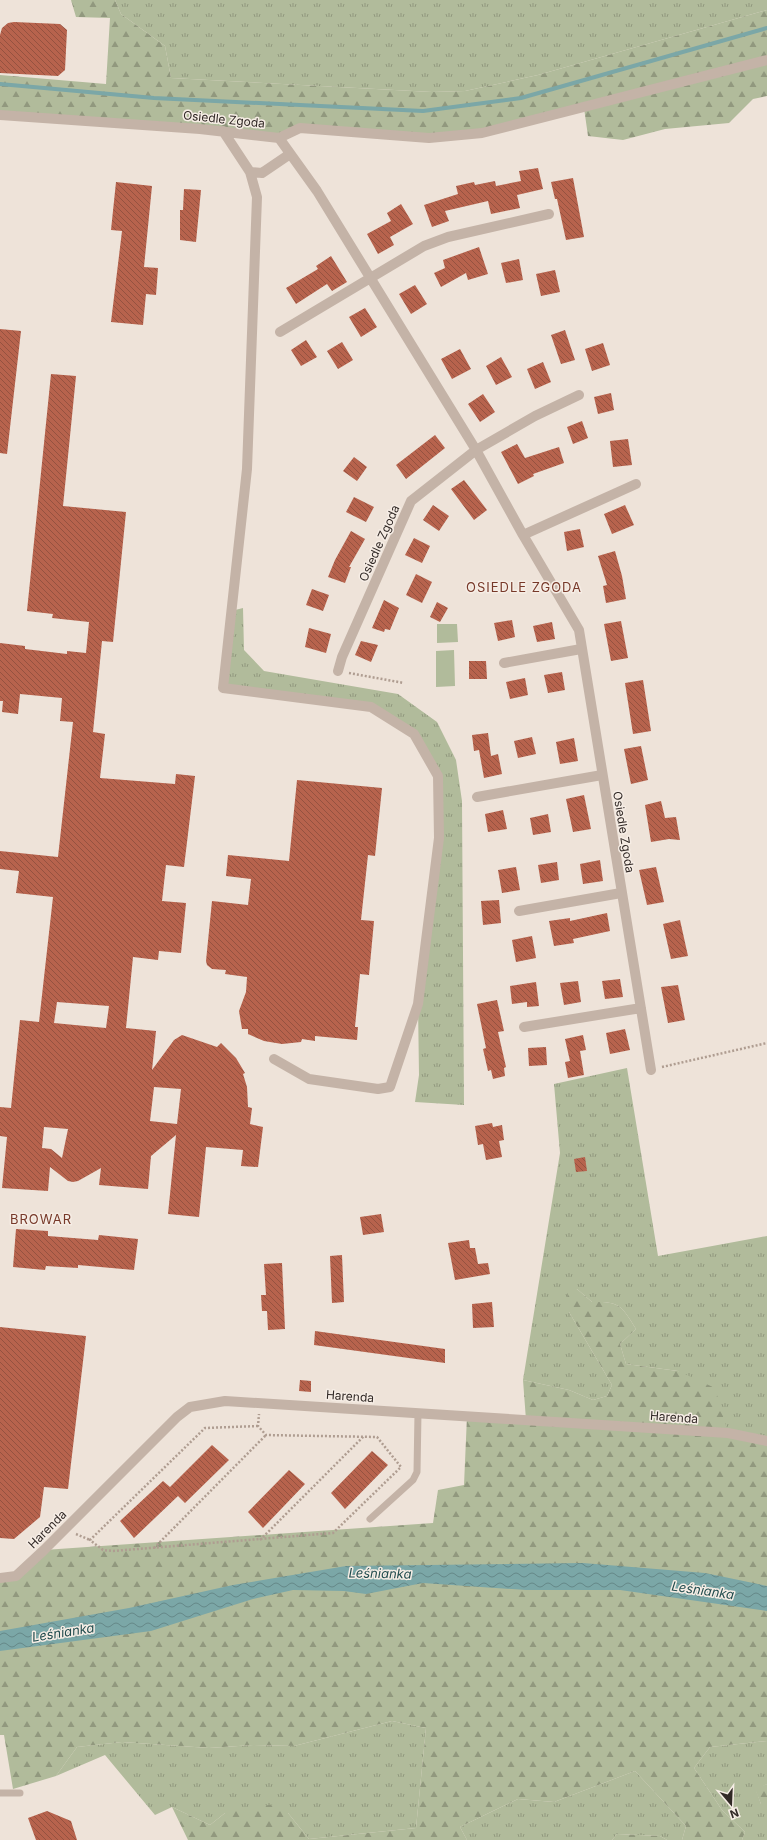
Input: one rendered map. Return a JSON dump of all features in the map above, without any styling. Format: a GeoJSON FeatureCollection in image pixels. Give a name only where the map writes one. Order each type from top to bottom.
{"type":"FeatureCollection","features":[{"type":"Feature","properties":{"kind":"street"},"geometry":{"type":"LineString","coordinates":[[279,138],[300,128],[429,138],[482,133],[767,60]]}},
{"type":"Feature","properties":{"kind":"street","name":"Osiedle Zgoda"},"geometry":{"type":"LineString","coordinates":[[0,115],[223,131],[279,138],[317,192],[476,450],[523,536],[579,630],[651,1070]]}},
{"type":"Feature","properties":{"kind":"street"},"geometry":{"type":"LineString","coordinates":[[223,131],[250,172],[258,197],[247,469],[222,688],[371,707],[414,734],[438,776],[439,838],[418,1004],[390,1087],[378,1089],[309,1079],[274,1059]]}},
{"type":"Feature","properties":{"kind":"street"},"geometry":{"type":"LineString","coordinates":[[250,172],[262,173],[290,154]]}},
{"type":"Feature","properties":{"kind":"street"},"geometry":{"type":"LineString","coordinates":[[280,332],[424,246],[448,237],[549,214]]}},
{"type":"Feature","properties":{"kind":"street","name":"Osiedle Zgoda"},"geometry":{"type":"LineString","coordinates":[[338,671],[342,657],[411,501],[476,450],[535,416],[579,395]]}},
{"type":"Feature","properties":{"kind":"street"},"geometry":{"type":"LineString","coordinates":[[523,536],[636,484]]}},
{"type":"Feature","properties":{"kind":"street"},"geometry":{"type":"LineString","coordinates":[[504,664],[581,649]]}},
{"type":"Feature","properties":{"kind":"street"},"geometry":{"type":"LineString","coordinates":[[477,797],[602,775]]}},
{"type":"Feature","properties":{"kind":"street"},"geometry":{"type":"LineString","coordinates":[[519,911],[622,893]]}},
{"type":"Feature","properties":{"kind":"street"},"geometry":{"type":"LineString","coordinates":[[524,1027],[641,1008]]}},
{"type":"Feature","properties":{"kind":"street","name":"Harenda"},"geometry":{"type":"LineString","coordinates":[[0,1578],[16,1576],[39,1556],[177,1417],[190,1407],[225,1401],[728,1433],[767,1441]]}},
{"type":"Feature","properties":{"kind":"lane"},"geometry":{"type":"LineString","coordinates":[[370,1520],[413,1480],[417,1472],[418,1413]]}},
{"type":"Feature","properties":{"kind":"lane"},"geometry":{"type":"LineString","coordinates":[[0,1793],[20,1793]]}},
{"type":"Feature","properties":{"kind":"path"},"geometry":{"type":"LineString","coordinates":[[338,671],[404,683]]}},
{"type":"Feature","properties":{"kind":"path"},"geometry":{"type":"LineString","coordinates":[[651,1070],[767,1043]]}},
{"type":"Feature","properties":{"kind":"path"},"geometry":{"type":"LineString","coordinates":[[258,1426],[260,1413]]}},
{"type":"Feature","properties":{"kind":"path"},"geometry":{"type":"LineString","coordinates":[[258,1426],[266,1435]]}},
{"type":"Feature","properties":{"kind":"path"},"geometry":{"type":"LineString","coordinates":[[154,1548],[266,1435],[377,1436],[402,1467],[333,1534],[154,1548],[104,1550],[90,1540],[205,1428],[258,1426]]}},
{"type":"Feature","properties":{"kind":"path"},"geometry":{"type":"LineString","coordinates":[[260,1540],[364,1436]]}},
{"type":"Feature","properties":{"kind":"green space"},"geometry":{"type":"Polygon","coordinates":[[[71,0],[115,0],[121,14],[165,46],[171,78],[432,92],[465,91],[538,75],[767,10],[767,96],[753,99],[729,123],[665,129],[623,140],[588,136],[584,108],[543,119],[429,138],[300,128],[279,138],[0,116],[0,75],[106,84],[110,18],[76,17],[71,0]]]}},
{"type":"Feature","properties":{"kind":"green space"},"geometry":{"type":"Polygon","coordinates":[[[115,0],[767,0],[767,10],[538,75],[465,91],[432,92],[171,78],[165,46],[121,14],[115,0]]]}},
{"type":"Feature","properties":{"kind":"green space"},"geometry":{"type":"Polygon","coordinates":[[[243,608],[244,650],[264,671],[398,694],[437,722],[456,760],[462,801],[464,1105],[415,1102],[419,1075],[418,1004],[439,838],[438,776],[414,734],[371,707],[223,688],[231,611],[243,608]]]}},
{"type":"Feature","properties":{"kind":"green space"},"geometry":{"type":"Polygon","coordinates":[[[437,624],[457,624],[458,642],[437,643],[437,624]]]}},
{"type":"Feature","properties":{"kind":"green space"},"geometry":{"type":"Polygon","coordinates":[[[454,650],[455,686],[436,687],[436,651],[454,650]]]}},
{"type":"Feature","properties":{"kind":"green space"},"geometry":{"type":"Polygon","coordinates":[[[627,1068],[658,1256],[767,1236],[767,1441],[728,1433],[678,1371],[626,1364],[620,1344],[636,1329],[627,1315],[619,1306],[615,1304],[592,1302],[577,1289],[569,1312],[612,1385],[607,1396],[593,1400],[569,1390],[523,1380],[560,1153],[554,1084],[627,1068]]]}},
{"type":"Feature","properties":{"kind":"green space"},"geometry":{"type":"Polygon","coordinates":[[[577,1289],[592,1302],[615,1304],[619,1306],[627,1315],[636,1329],[620,1344],[626,1364],[678,1371],[715,1388],[728,1433],[767,1441],[767,1741],[710,1747],[694,1768],[722,1810],[745,1832],[742,1840],[682,1840],[686,1826],[635,1771],[554,1802],[518,1799],[460,1827],[467,1840],[188,1840],[172,1807],[210,1825],[225,1813],[274,1804],[288,1813],[309,1839],[416,1828],[426,1728],[392,1721],[294,1746],[253,1745],[209,1748],[122,1742],[77,1747],[56,1776],[13,1789],[4,1735],[0,1735],[0,1578],[16,1576],[44,1550],[433,1523],[438,1490],[464,1485],[467,1416],[526,1420],[523,1380],[569,1390],[593,1400],[607,1396],[612,1385],[569,1312],[567,1293],[577,1289]]]}},
{"type":"Feature","properties":{"kind":"green space"},"geometry":{"type":"Polygon","coordinates":[[[392,1721],[426,1728],[416,1828],[309,1839],[288,1813],[225,1813],[210,1825],[172,1807],[155,1815],[105,1755],[56,1776],[77,1747],[122,1742],[209,1748],[253,1745],[294,1746],[392,1721]]]}},
{"type":"Feature","properties":{"kind":"green space"},"geometry":{"type":"Polygon","coordinates":[[[767,1741],[767,1784],[756,1790],[761,1804],[767,1804],[767,1840],[742,1840],[745,1832],[722,1810],[694,1768],[710,1747],[767,1741]]]}},
{"type":"Feature","properties":{"kind":"green space"},"geometry":{"type":"Polygon","coordinates":[[[635,1771],[686,1826],[682,1840],[667,1840],[660,1836],[617,1834],[612,1840],[467,1840],[460,1827],[518,1799],[554,1802],[635,1771]]]}},
{"type":"Feature","properties":{"kind":"green space"},"geometry":{"type":"Polygon","coordinates":[[[767,1784],[767,1804],[761,1804],[755,1789],[767,1784]]]}},
{"type":"Feature","properties":{"kind":"green space"},"geometry":{"type":"Polygon","coordinates":[[[617,1834],[660,1836],[667,1840],[612,1840],[617,1834]]]}},
{"type":"Feature","properties":{"kind":"water","name":"Leśnianka"},"geometry":{"type":"Polygon","coordinates":[[[583,1563],[705,1573],[767,1586],[767,1611],[620,1590],[526,1590],[423,1583],[366,1594],[344,1591],[293,1590],[253,1599],[151,1631],[0,1651],[0,1631],[129,1608],[233,1585],[346,1566],[583,1563]]]}},
{"type":"Feature","properties":{"kind":"building"},"geometry":{"type":"Polygon","coordinates":[[[8,23],[60,24],[67,30],[65,70],[58,76],[0,73],[0,35],[2,28],[8,23]]]}},
{"type":"Feature","properties":{"kind":"building"},"geometry":{"type":"Polygon","coordinates":[[[538,168],[543,189],[517,195],[520,208],[491,214],[488,201],[445,211],[449,221],[432,227],[424,205],[458,194],[456,186],[474,182],[475,185],[495,181],[496,186],[521,181],[519,171],[538,168]]]}},
{"type":"Feature","properties":{"kind":"building"},"geometry":{"type":"Polygon","coordinates":[[[573,178],[584,237],[566,240],[557,199],[555,199],[551,182],[573,178]]]}},
{"type":"Feature","properties":{"kind":"building"},"geometry":{"type":"Polygon","coordinates":[[[116,182],[152,186],[144,267],[158,268],[156,295],[146,294],[143,325],[111,322],[122,231],[111,230],[116,182]]]}},
{"type":"Feature","properties":{"kind":"building"},"geometry":{"type":"Polygon","coordinates":[[[184,189],[201,190],[196,242],[180,240],[180,210],[183,210],[184,189]]]}},
{"type":"Feature","properties":{"kind":"building"},"geometry":{"type":"Polygon","coordinates":[[[401,204],[413,224],[390,237],[394,245],[378,254],[367,234],[391,221],[387,213],[401,204]]]}},
{"type":"Feature","properties":{"kind":"building"},"geometry":{"type":"Polygon","coordinates":[[[479,247],[488,274],[468,280],[466,273],[441,287],[434,273],[445,268],[443,260],[479,247]]]}},
{"type":"Feature","properties":{"kind":"building"},"geometry":{"type":"Polygon","coordinates":[[[331,256],[347,282],[332,291],[327,284],[296,304],[286,288],[318,269],[316,266],[331,256]]]}},
{"type":"Feature","properties":{"kind":"building"},"geometry":{"type":"Polygon","coordinates":[[[519,259],[523,280],[506,283],[501,263],[519,259]]]}},
{"type":"Feature","properties":{"kind":"building"},"geometry":{"type":"Polygon","coordinates":[[[555,270],[560,292],[541,296],[536,274],[555,270]]]}},
{"type":"Feature","properties":{"kind":"building"},"geometry":{"type":"Polygon","coordinates":[[[415,285],[427,304],[411,314],[399,294],[415,285]]]}},
{"type":"Feature","properties":{"kind":"building"},"geometry":{"type":"Polygon","coordinates":[[[365,308],[377,327],[361,337],[349,317],[365,308]]]}},
{"type":"Feature","properties":{"kind":"building"},"geometry":{"type":"Polygon","coordinates":[[[0,329],[21,331],[7,454],[0,453],[0,329]]]}},
{"type":"Feature","properties":{"kind":"building"},"geometry":{"type":"Polygon","coordinates":[[[565,330],[575,360],[561,364],[551,335],[565,330]]]}},
{"type":"Feature","properties":{"kind":"building"},"geometry":{"type":"Polygon","coordinates":[[[306,340],[317,357],[301,366],[291,350],[306,340]]]}},
{"type":"Feature","properties":{"kind":"building"},"geometry":{"type":"Polygon","coordinates":[[[342,342],[353,360],[338,369],[327,351],[342,342]]]}},
{"type":"Feature","properties":{"kind":"building"},"geometry":{"type":"Polygon","coordinates":[[[603,343],[610,365],[592,371],[585,349],[603,343]]]}},
{"type":"Feature","properties":{"kind":"building"},"geometry":{"type":"Polygon","coordinates":[[[460,349],[471,369],[452,379],[441,359],[460,349]]]}},
{"type":"Feature","properties":{"kind":"building"},"geometry":{"type":"Polygon","coordinates":[[[501,357],[512,377],[496,385],[486,366],[501,357]]]}},
{"type":"Feature","properties":{"kind":"building"},"geometry":{"type":"Polygon","coordinates":[[[543,362],[551,382],[535,389],[527,369],[543,362]]]}},
{"type":"Feature","properties":{"kind":"building"},"geometry":{"type":"Polygon","coordinates":[[[51,374],[76,376],[63,506],[126,512],[113,642],[102,641],[93,732],[105,734],[100,778],[175,784],[176,774],[195,776],[184,867],[166,865],[162,901],[186,903],[181,953],[159,951],[158,960],[133,957],[126,1028],[156,1031],[152,1070],[174,1040],[182,1035],[217,1047],[221,1043],[236,1058],[245,1073],[243,1074],[247,1087],[248,1107],[252,1108],[250,1124],[263,1127],[258,1167],[241,1166],[243,1150],[206,1147],[199,1217],[168,1214],[176,1135],[151,1156],[148,1189],[99,1185],[101,1168],[78,1181],[73,1182],[68,1181],[50,1167],[48,1191],[2,1188],[7,1137],[0,1136],[0,1107],[11,1108],[20,1020],[39,1022],[53,897],[16,893],[19,871],[0,869],[0,851],[58,857],[73,722],[60,721],[62,698],[20,694],[18,714],[2,712],[3,701],[0,701],[0,643],[25,646],[25,649],[67,654],[67,651],[86,653],[89,622],[52,618],[53,614],[27,611],[51,374]],[[57,1002],[54,1023],[106,1028],[109,1006],[57,1002]],[[154,1087],[150,1121],[177,1124],[181,1089],[154,1087]],[[44,1127],[42,1148],[51,1149],[62,1158],[68,1129],[44,1127]]]}},
{"type":"Feature","properties":{"kind":"building"},"geometry":{"type":"Polygon","coordinates":[[[611,393],[614,410],[598,414],[594,397],[611,393]]]}},
{"type":"Feature","properties":{"kind":"building"},"geometry":{"type":"Polygon","coordinates":[[[483,394],[495,412],[480,422],[468,404],[483,394]]]}},
{"type":"Feature","properties":{"kind":"building"},"geometry":{"type":"Polygon","coordinates":[[[582,421],[588,438],[573,444],[567,427],[582,421]]]}},
{"type":"Feature","properties":{"kind":"building"},"geometry":{"type":"Polygon","coordinates":[[[435,435],[445,448],[406,479],[396,465],[435,435]]]}},
{"type":"Feature","properties":{"kind":"building"},"geometry":{"type":"Polygon","coordinates":[[[628,439],[632,465],[613,467],[610,441],[628,439]]]}},
{"type":"Feature","properties":{"kind":"building"},"geometry":{"type":"Polygon","coordinates":[[[517,444],[525,458],[559,447],[564,463],[533,474],[534,476],[518,484],[501,452],[517,444]]]}},
{"type":"Feature","properties":{"kind":"building"},"geometry":{"type":"Polygon","coordinates":[[[354,457],[367,467],[357,481],[343,471],[354,457]]]}},
{"type":"Feature","properties":{"kind":"building"},"geometry":{"type":"Polygon","coordinates":[[[464,480],[487,510],[474,520],[451,489],[464,480]]]}},
{"type":"Feature","properties":{"kind":"building"},"geometry":{"type":"Polygon","coordinates":[[[354,497],[374,507],[366,522],[346,512],[354,497]]]}},
{"type":"Feature","properties":{"kind":"building"},"geometry":{"type":"Polygon","coordinates":[[[433,505],[449,516],[439,531],[423,520],[433,505]]]}},
{"type":"Feature","properties":{"kind":"building"},"geometry":{"type":"Polygon","coordinates":[[[625,505],[634,525],[612,534],[604,514],[625,505]]]}},
{"type":"Feature","properties":{"kind":"building"},"geometry":{"type":"Polygon","coordinates":[[[580,529],[584,547],[567,551],[564,532],[580,529]]]}},
{"type":"Feature","properties":{"kind":"building"},"geometry":{"type":"Polygon","coordinates":[[[351,531],[365,539],[349,567],[351,567],[345,583],[328,577],[335,560],[351,531]]]}},
{"type":"Feature","properties":{"kind":"building"},"geometry":{"type":"Polygon","coordinates":[[[414,538],[430,546],[422,563],[405,555],[414,538]]]}},
{"type":"Feature","properties":{"kind":"building"},"geometry":{"type":"Polygon","coordinates":[[[615,551],[622,576],[626,599],[606,603],[603,586],[607,585],[598,556],[615,551]]]}},
{"type":"Feature","properties":{"kind":"building"},"geometry":{"type":"Polygon","coordinates":[[[416,574],[432,582],[422,603],[406,595],[416,574]]]}},
{"type":"Feature","properties":{"kind":"building"},"geometry":{"type":"Polygon","coordinates":[[[312,589],[329,595],[323,611],[306,605],[312,589]]]}},
{"type":"Feature","properties":{"kind":"building"},"geometry":{"type":"Polygon","coordinates":[[[384,600],[399,608],[390,630],[385,629],[384,632],[372,628],[384,600]]]}},
{"type":"Feature","properties":{"kind":"building"},"geometry":{"type":"Polygon","coordinates":[[[437,602],[448,608],[440,622],[430,617],[437,602]]]}},
{"type":"Feature","properties":{"kind":"building"},"geometry":{"type":"Polygon","coordinates":[[[512,620],[515,637],[498,641],[494,623],[512,620]]]}},
{"type":"Feature","properties":{"kind":"building"},"geometry":{"type":"Polygon","coordinates":[[[621,621],[628,658],[611,661],[604,624],[621,621]]]}},
{"type":"Feature","properties":{"kind":"building"},"geometry":{"type":"Polygon","coordinates":[[[552,622],[555,639],[537,642],[533,626],[552,622]]]}},
{"type":"Feature","properties":{"kind":"building"},"geometry":{"type":"Polygon","coordinates":[[[309,628],[331,634],[326,653],[305,647],[309,628]]]}},
{"type":"Feature","properties":{"kind":"building"},"geometry":{"type":"Polygon","coordinates":[[[361,641],[378,645],[371,662],[355,655],[361,641]]]}},
{"type":"Feature","properties":{"kind":"building"},"geometry":{"type":"Polygon","coordinates":[[[469,661],[486,661],[487,679],[469,679],[469,661]]]}},
{"type":"Feature","properties":{"kind":"building"},"geometry":{"type":"Polygon","coordinates":[[[562,672],[565,690],[548,693],[544,675],[562,672]]]}},
{"type":"Feature","properties":{"kind":"building"},"geometry":{"type":"Polygon","coordinates":[[[525,678],[528,695],[510,699],[506,682],[525,678]]]}},
{"type":"Feature","properties":{"kind":"building"},"geometry":{"type":"Polygon","coordinates":[[[643,680],[651,731],[633,734],[625,683],[643,680]]]}},
{"type":"Feature","properties":{"kind":"building"},"geometry":{"type":"Polygon","coordinates":[[[488,733],[491,756],[498,754],[502,774],[484,778],[479,750],[474,751],[472,735],[488,733]]]}},
{"type":"Feature","properties":{"kind":"building"},"geometry":{"type":"Polygon","coordinates":[[[532,737],[536,754],[518,758],[514,741],[532,737]]]}},
{"type":"Feature","properties":{"kind":"building"},"geometry":{"type":"Polygon","coordinates":[[[574,738],[578,761],[560,764],[556,742],[574,738]]]}},
{"type":"Feature","properties":{"kind":"building"},"geometry":{"type":"Polygon","coordinates":[[[641,746],[648,780],[631,784],[624,749],[641,746]]]}},
{"type":"Feature","properties":{"kind":"building"},"geometry":{"type":"Polygon","coordinates":[[[297,780],[382,788],[375,856],[368,855],[361,920],[374,921],[369,975],[360,974],[355,1027],[358,1027],[357,1040],[315,1036],[315,1041],[302,1039],[301,1042],[282,1044],[264,1041],[248,1034],[248,1029],[242,1029],[239,1011],[246,992],[247,977],[225,974],[226,970],[212,969],[207,965],[206,961],[212,901],[248,905],[251,879],[226,876],[228,855],[289,861],[297,780]]]}},
{"type":"Feature","properties":{"kind":"building"},"geometry":{"type":"Polygon","coordinates":[[[584,795],[591,829],[573,832],[566,799],[584,795]]]}},
{"type":"Feature","properties":{"kind":"building"},"geometry":{"type":"Polygon","coordinates":[[[661,801],[665,818],[676,817],[680,840],[669,839],[651,842],[645,805],[661,801]]]}},
{"type":"Feature","properties":{"kind":"building"},"geometry":{"type":"Polygon","coordinates":[[[503,810],[507,829],[488,832],[485,814],[503,810]]]}},
{"type":"Feature","properties":{"kind":"building"},"geometry":{"type":"Polygon","coordinates":[[[548,814],[551,832],[533,835],[530,818],[548,814]]]}},
{"type":"Feature","properties":{"kind":"building"},"geometry":{"type":"Polygon","coordinates":[[[600,860],[603,881],[583,884],[580,864],[600,860]]]}},
{"type":"Feature","properties":{"kind":"building"},"geometry":{"type":"Polygon","coordinates":[[[557,862],[559,880],[541,883],[538,865],[557,862]]]}},
{"type":"Feature","properties":{"kind":"building"},"geometry":{"type":"Polygon","coordinates":[[[516,867],[520,890],[502,893],[498,870],[516,867]]]}},
{"type":"Feature","properties":{"kind":"building"},"geometry":{"type":"Polygon","coordinates":[[[656,867],[664,902],[647,905],[639,870],[656,867]]]}},
{"type":"Feature","properties":{"kind":"building"},"geometry":{"type":"Polygon","coordinates":[[[499,900],[501,923],[483,925],[481,901],[499,900]]]}},
{"type":"Feature","properties":{"kind":"building"},"geometry":{"type":"Polygon","coordinates":[[[607,913],[610,931],[573,939],[574,943],[554,946],[549,921],[570,918],[570,921],[607,913]]]}},
{"type":"Feature","properties":{"kind":"building"},"geometry":{"type":"Polygon","coordinates":[[[680,920],[688,956],[671,959],[663,924],[680,920]]]}},
{"type":"Feature","properties":{"kind":"building"},"geometry":{"type":"Polygon","coordinates":[[[532,936],[536,958],[516,962],[512,940],[532,936]]]}},
{"type":"Feature","properties":{"kind":"building"},"geometry":{"type":"Polygon","coordinates":[[[620,979],[623,997],[605,999],[602,981],[620,979]]]}},
{"type":"Feature","properties":{"kind":"building"},"geometry":{"type":"Polygon","coordinates":[[[578,981],[581,1002],[564,1005],[560,983],[578,981]]]}},
{"type":"Feature","properties":{"kind":"building"},"geometry":{"type":"Polygon","coordinates":[[[536,982],[539,1006],[527,1007],[527,1002],[512,1004],[510,986],[536,982]]]}},
{"type":"Feature","properties":{"kind":"building"},"geometry":{"type":"Polygon","coordinates":[[[678,985],[685,1020],[668,1023],[661,987],[678,985]]]}},
{"type":"Feature","properties":{"kind":"building"},"geometry":{"type":"Polygon","coordinates":[[[497,1000],[504,1031],[498,1032],[506,1067],[504,1068],[505,1076],[493,1079],[491,1070],[488,1071],[483,1049],[486,1048],[477,1004],[497,1000]]]}},
{"type":"Feature","properties":{"kind":"building"},"geometry":{"type":"Polygon","coordinates":[[[625,1029],[630,1050],[610,1054],[606,1033],[625,1029]]]}},
{"type":"Feature","properties":{"kind":"building"},"geometry":{"type":"Polygon","coordinates":[[[583,1035],[586,1050],[580,1051],[584,1075],[568,1078],[565,1062],[570,1061],[565,1039],[583,1035]]]}},
{"type":"Feature","properties":{"kind":"building"},"geometry":{"type":"Polygon","coordinates":[[[546,1047],[547,1065],[529,1066],[528,1048],[546,1047]]]}},
{"type":"Feature","properties":{"kind":"building"},"geometry":{"type":"Polygon","coordinates":[[[492,1123],[493,1127],[502,1125],[504,1140],[499,1141],[502,1157],[486,1160],[483,1144],[478,1145],[475,1126],[492,1123]]]}},
{"type":"Feature","properties":{"kind":"building"},"geometry":{"type":"Polygon","coordinates":[[[585,1157],[587,1171],[576,1172],[574,1159],[585,1157]]]}},
{"type":"Feature","properties":{"kind":"building"},"geometry":{"type":"Polygon","coordinates":[[[381,1214],[384,1232],[363,1235],[360,1217],[381,1214]]]}},
{"type":"Feature","properties":{"kind":"building"},"geometry":{"type":"Polygon","coordinates":[[[16,1229],[48,1231],[48,1236],[98,1240],[99,1235],[138,1239],[134,1270],[78,1265],[78,1268],[46,1266],[45,1270],[13,1267],[16,1229]]]}},
{"type":"Feature","properties":{"kind":"building"},"geometry":{"type":"Polygon","coordinates":[[[469,1240],[470,1248],[475,1248],[478,1264],[488,1263],[490,1274],[455,1280],[448,1243],[469,1240]]]}},
{"type":"Feature","properties":{"kind":"building"},"geometry":{"type":"Polygon","coordinates":[[[342,1255],[344,1302],[332,1303],[330,1256],[342,1255]]]}},
{"type":"Feature","properties":{"kind":"building"},"geometry":{"type":"Polygon","coordinates":[[[282,1263],[285,1329],[268,1330],[267,1311],[262,1311],[261,1295],[266,1295],[264,1264],[282,1263]]]}},
{"type":"Feature","properties":{"kind":"building"},"geometry":{"type":"Polygon","coordinates":[[[492,1302],[494,1327],[473,1328],[472,1304],[492,1302]]]}},
{"type":"Feature","properties":{"kind":"building"},"geometry":{"type":"Polygon","coordinates":[[[0,1327],[86,1336],[68,1489],[44,1487],[40,1517],[14,1539],[0,1538],[0,1327]]]}},
{"type":"Feature","properties":{"kind":"building"},"geometry":{"type":"Polygon","coordinates":[[[315,1331],[445,1349],[445,1363],[314,1345],[315,1331]]]}},
{"type":"Feature","properties":{"kind":"building"},"geometry":{"type":"Polygon","coordinates":[[[300,1380],[311,1381],[311,1392],[299,1391],[300,1380]]]}},
{"type":"Feature","properties":{"kind":"building"},"geometry":{"type":"Polygon","coordinates":[[[212,1445],[229,1460],[185,1503],[178,1496],[134,1538],[120,1521],[163,1481],[170,1487],[212,1445]]]}},
{"type":"Feature","properties":{"kind":"building"},"geometry":{"type":"Polygon","coordinates":[[[372,1451],[388,1465],[345,1509],[331,1493],[372,1451]]]}},
{"type":"Feature","properties":{"kind":"building"},"geometry":{"type":"Polygon","coordinates":[[[289,1470],[305,1484],[263,1528],[248,1512],[289,1470]]]}},
{"type":"Feature","properties":{"kind":"building"},"geometry":{"type":"Polygon","coordinates":[[[47,1811],[71,1821],[77,1840],[36,1840],[28,1818],[47,1811]]]}},
{"type":"Feature","properties":{"kind":"waterway"},"geometry":{"type":"LineString","coordinates":[[0,84],[154,98],[423,111],[521,98],[767,28]]}},
{"type":"Feature","properties":{"kind":"district","name":"OSIEDLE ZGODA"},"geometry":{"type":"Point","coordinates":[524,587]}},
{"type":"Feature","properties":{"kind":"district","name":"BROWAR"},"geometry":{"type":"Point","coordinates":[41,1219]}}]}
